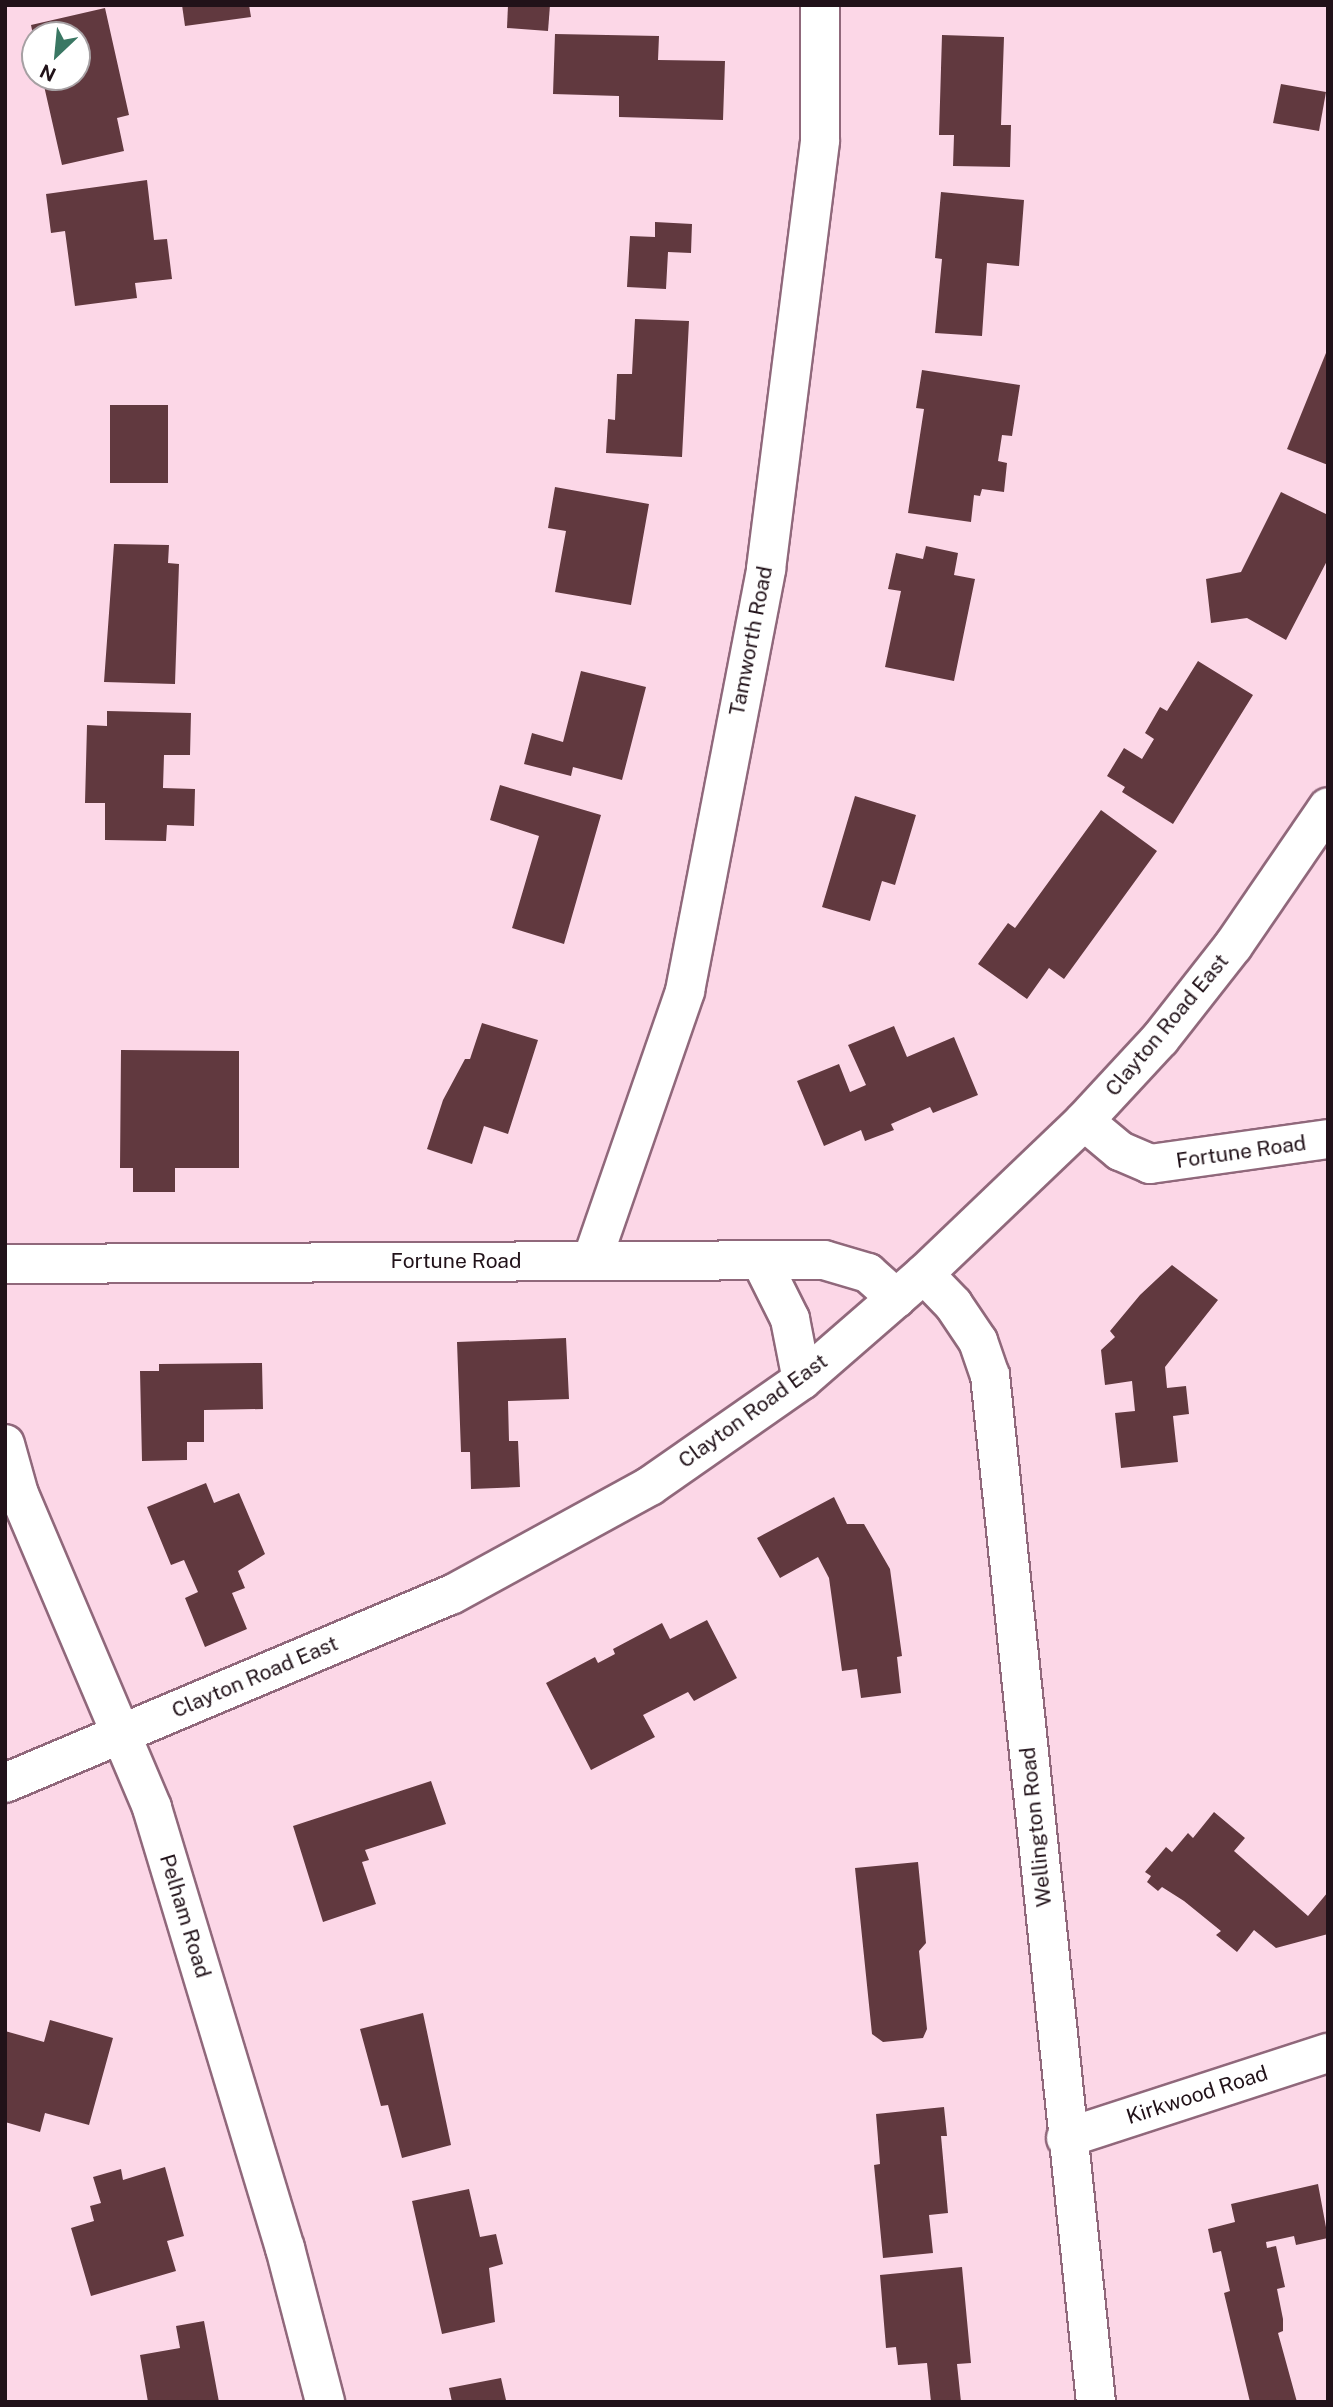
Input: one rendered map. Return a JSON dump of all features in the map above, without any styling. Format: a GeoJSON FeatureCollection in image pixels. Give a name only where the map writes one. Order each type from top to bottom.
{"type":"FeatureCollection","features":[{"type":"Feature","properties":{"kind":"street","name":"Tamworth Road"},"geometry":{"type":"LineString","coordinates":[[592,1259],[685,991],[763,582],[820,140],[820,5]]}},
{"type":"Feature","properties":{"kind":"street","name":"Clayton Road East"},"geometry":{"type":"LineString","coordinates":[[5,1783],[451,1595],[569,1534],[650,1486],[802,1380],[910,1286],[1084,1121],[1160,1039],[1233,946],[1328,807]]}},
{"type":"Feature","properties":{"kind":"street","name":"Fortune Road"},"geometry":{"type":"LineString","coordinates":[[1084,1121],[1120,1151],[1150,1164],[1328,1139]]}},
{"type":"Feature","properties":{"kind":"street","name":"Fortune Road"},"geometry":{"type":"LineString","coordinates":[[5,1265],[592,1259],[762,1263],[824,1260],[910,1286]]}},
{"type":"Feature","properties":{"kind":"street"},"geometry":{"type":"LineString","coordinates":[[762,1263],[790,1319],[802,1380]]}},
{"type":"Feature","properties":{"kind":"street","name":"Wellington Road"},"geometry":{"type":"LineString","coordinates":[[910,1286],[953,1304],[978,1341],[990,1375],[1066,2138],[1096,2402]]}},
{"type":"Feature","properties":{"kind":"street","name":"Pelham Road"},"geometry":{"type":"LineString","coordinates":[[5,1444],[19,1494],[152,1808],[285,2248],[326,2402]]}},
{"type":"Feature","properties":{"kind":"street","name":"Kirkwood Road"},"geometry":{"type":"LineString","coordinates":[[1066,2138],[1328,2053]]}},
{"type":"Feature","properties":{"kind":"building"},"geometry":{"type":"Polygon","coordinates":[[[182,5],[249,5],[251,17],[185,26],[182,5]]]}},
{"type":"Feature","properties":{"kind":"building"},"geometry":{"type":"Polygon","coordinates":[[[508,5],[550,5],[548,31],[507,28],[508,5]]]}},
{"type":"Feature","properties":{"kind":"building"},"geometry":{"type":"Polygon","coordinates":[[[105,8],[129,115],[117,118],[124,151],[62,165],[45,91],[91,91],[91,21],[48,21],[105,8]]]}},
{"type":"Feature","properties":{"kind":"building"},"geometry":{"type":"Polygon","coordinates":[[[555,34],[659,36],[658,60],[725,61],[723,120],[619,117],[619,96],[553,94],[555,34]]]}},
{"type":"Feature","properties":{"kind":"building"},"geometry":{"type":"Polygon","coordinates":[[[942,35],[1004,37],[1001,125],[1011,125],[1010,167],[953,166],[954,135],[939,135],[942,35]]]}},
{"type":"Feature","properties":{"kind":"building"},"geometry":{"type":"Polygon","coordinates":[[[1281,84],[1326,92],[1319,131],[1273,123],[1281,84]]]}},
{"type":"Feature","properties":{"kind":"building"},"geometry":{"type":"Polygon","coordinates":[[[147,180],[154,240],[167,239],[172,279],[135,283],[137,298],[75,306],[65,231],[51,233],[46,194],[147,180]]]}},
{"type":"Feature","properties":{"kind":"building"},"geometry":{"type":"Polygon","coordinates":[[[941,192],[1024,200],[1019,266],[987,263],[982,336],[935,333],[942,259],[935,258],[941,192]]]}},
{"type":"Feature","properties":{"kind":"building"},"geometry":{"type":"Polygon","coordinates":[[[655,222],[692,224],[691,253],[668,252],[666,289],[627,287],[630,236],[655,237],[655,222]]]}},
{"type":"Feature","properties":{"kind":"building"},"geometry":{"type":"Polygon","coordinates":[[[635,319],[689,321],[682,457],[606,453],[608,419],[615,420],[617,374],[632,374],[635,319]]]}},
{"type":"Feature","properties":{"kind":"building"},"geometry":{"type":"Polygon","coordinates":[[[1328,348],[1328,465],[1287,449],[1328,348]]]}},
{"type":"Feature","properties":{"kind":"building"},"geometry":{"type":"Polygon","coordinates":[[[922,370],[1020,385],[1012,436],[1002,435],[998,461],[1007,463],[1004,492],[982,489],[980,496],[974,495],[971,522],[908,513],[924,409],[916,408],[922,370]]]}},
{"type":"Feature","properties":{"kind":"building"},"geometry":{"type":"Polygon","coordinates":[[[110,405],[168,405],[168,483],[110,483],[110,405]]]}},
{"type":"Feature","properties":{"kind":"building"},"geometry":{"type":"Polygon","coordinates":[[[555,487],[649,504],[631,605],[555,592],[566,531],[548,528],[555,487]]]}},
{"type":"Feature","properties":{"kind":"building"},"geometry":{"type":"Polygon","coordinates":[[[1281,492],[1328,515],[1328,559],[1286,640],[1247,618],[1211,623],[1206,579],[1241,572],[1281,492]]]}},
{"type":"Feature","properties":{"kind":"building"},"geometry":{"type":"Polygon","coordinates":[[[114,544],[169,545],[168,563],[179,564],[175,684],[104,682],[114,544]]]}},
{"type":"Feature","properties":{"kind":"building"},"geometry":{"type":"Polygon","coordinates":[[[926,546],[958,553],[954,575],[975,579],[954,681],[885,667],[901,591],[888,589],[896,553],[923,559],[926,546]]]}},
{"type":"Feature","properties":{"kind":"building"},"geometry":{"type":"Polygon","coordinates":[[[1198,661],[1253,695],[1173,824],[1122,792],[1125,787],[1107,776],[1124,748],[1142,759],[1154,739],[1145,733],[1160,707],[1167,711],[1198,661]]]}},
{"type":"Feature","properties":{"kind":"building"},"geometry":{"type":"Polygon","coordinates":[[[581,671],[646,687],[622,780],[573,767],[571,776],[524,764],[532,733],[563,742],[581,671]]]}},
{"type":"Feature","properties":{"kind":"building"},"geometry":{"type":"Polygon","coordinates":[[[107,711],[191,713],[190,755],[164,755],[163,788],[195,789],[194,826],[167,825],[166,841],[105,840],[105,803],[85,803],[87,725],[107,726],[107,711]]]}},
{"type":"Feature","properties":{"kind":"building"},"geometry":{"type":"Polygon","coordinates":[[[500,785],[601,815],[564,944],[512,928],[539,836],[490,820],[500,785]]]}},
{"type":"Feature","properties":{"kind":"building"},"geometry":{"type":"Polygon","coordinates":[[[855,796],[916,815],[895,885],[882,881],[870,921],[822,907],[855,796]]]}},
{"type":"Feature","properties":{"kind":"building"},"geometry":{"type":"Polygon","coordinates":[[[1101,810],[1157,851],[1064,979],[1049,968],[1027,999],[978,964],[1008,923],[1015,928],[1101,810]]]}},
{"type":"Feature","properties":{"kind":"building"},"geometry":{"type":"Polygon","coordinates":[[[482,1023],[538,1040],[508,1134],[484,1126],[472,1164],[427,1149],[443,1100],[465,1059],[470,1059],[482,1023]]]}},
{"type":"Feature","properties":{"kind":"building"},"geometry":{"type":"Polygon","coordinates":[[[894,1026],[907,1057],[954,1037],[978,1095],[933,1113],[930,1107],[891,1124],[894,1130],[865,1141],[861,1130],[824,1146],[797,1081],[839,1064],[850,1092],[866,1085],[848,1045],[894,1026]]]}},
{"type":"Feature","properties":{"kind":"building"},"geometry":{"type":"Polygon","coordinates":[[[121,1050],[239,1051],[239,1168],[175,1168],[175,1192],[133,1192],[133,1168],[120,1168],[121,1050]]]}},
{"type":"Feature","properties":{"kind":"building"},"geometry":{"type":"Polygon","coordinates":[[[1172,1265],[1218,1300],[1165,1367],[1167,1388],[1186,1386],[1189,1414],[1173,1416],[1178,1462],[1121,1468],[1115,1413],[1135,1411],[1132,1381],[1105,1385],[1101,1350],[1115,1337],[1110,1331],[1140,1295],[1172,1265]]]}},
{"type":"Feature","properties":{"kind":"building"},"geometry":{"type":"Polygon","coordinates":[[[566,1338],[569,1399],[508,1401],[509,1441],[518,1441],[520,1487],[471,1489],[470,1452],[461,1452],[457,1342],[566,1338]]]}},
{"type":"Feature","properties":{"kind":"building"},"geometry":{"type":"Polygon","coordinates":[[[262,1363],[263,1409],[204,1410],[204,1442],[187,1442],[187,1460],[142,1461],[140,1371],[159,1371],[159,1364],[262,1363]]]}},
{"type":"Feature","properties":{"kind":"building"},"geometry":{"type":"Polygon","coordinates":[[[206,1483],[214,1503],[239,1493],[265,1554],[238,1571],[245,1588],[232,1593],[247,1629],[205,1647],[185,1598],[198,1592],[184,1560],[171,1565],[147,1507],[206,1483]]]}},
{"type":"Feature","properties":{"kind":"building"},"geometry":{"type":"Polygon","coordinates":[[[834,1497],[847,1524],[864,1524],[890,1569],[902,1656],[897,1657],[901,1693],[861,1698],[857,1669],[842,1671],[829,1578],[818,1557],[780,1578],[757,1538],[834,1497]]]}},
{"type":"Feature","properties":{"kind":"building"},"geometry":{"type":"Polygon","coordinates":[[[707,1620],[737,1678],[694,1701],[688,1692],[643,1715],[655,1737],[591,1770],[546,1683],[595,1657],[598,1663],[615,1654],[613,1649],[662,1623],[670,1639],[707,1620]]]}},
{"type":"Feature","properties":{"kind":"building"},"geometry":{"type":"Polygon","coordinates":[[[431,1781],[446,1824],[365,1850],[369,1860],[362,1862],[376,1904],[323,1922],[293,1826],[431,1781]]]}},
{"type":"Feature","properties":{"kind":"building"},"geometry":{"type":"Polygon","coordinates":[[[1214,1812],[1245,1838],[1234,1851],[1308,1916],[1328,1892],[1328,1934],[1276,1948],[1254,1930],[1237,1952],[1216,1935],[1221,1931],[1184,1901],[1162,1887],[1158,1891],[1147,1882],[1151,1876],[1145,1872],[1166,1847],[1172,1852],[1188,1833],[1193,1838],[1214,1812]]]}},
{"type":"Feature","properties":{"kind":"building"},"geometry":{"type":"Polygon","coordinates":[[[918,1862],[926,1943],[919,1951],[927,2029],[923,2038],[883,2042],[872,2034],[855,1868],[918,1862]]]}},
{"type":"Feature","properties":{"kind":"building"},"geometry":{"type":"Polygon","coordinates":[[[423,2013],[451,2145],[402,2158],[388,2105],[381,2106],[360,2029],[423,2013]]]}},
{"type":"Feature","properties":{"kind":"building"},"geometry":{"type":"Polygon","coordinates":[[[50,2020],[113,2038],[89,2125],[45,2113],[40,2132],[5,2122],[5,2031],[44,2042],[50,2020]]]}},
{"type":"Feature","properties":{"kind":"building"},"geometry":{"type":"Polygon","coordinates":[[[944,2107],[947,2136],[941,2136],[948,2213],[929,2215],[933,2253],[883,2258],[874,2165],[880,2164],[876,2114],[944,2107]]]}},
{"type":"Feature","properties":{"kind":"building"},"geometry":{"type":"Polygon","coordinates":[[[165,2167],[184,2236],[167,2241],[176,2271],[91,2296],[71,2228],[94,2221],[90,2206],[101,2203],[93,2177],[121,2169],[123,2180],[165,2167]]]}},
{"type":"Feature","properties":{"kind":"building"},"geometry":{"type":"Polygon","coordinates":[[[1318,2184],[1328,2238],[1296,2245],[1294,2236],[1266,2242],[1267,2248],[1276,2246],[1285,2287],[1277,2289],[1283,2319],[1283,2331],[1278,2333],[1297,2402],[1250,2402],[1224,2293],[1230,2291],[1221,2251],[1213,2253],[1208,2229],[1235,2222],[1231,2204],[1318,2184]]]}},
{"type":"Feature","properties":{"kind":"building"},"geometry":{"type":"Polygon","coordinates":[[[469,2189],[480,2237],[496,2234],[503,2264],[489,2268],[495,2322],[442,2334],[412,2201],[469,2189]]]}},
{"type":"Feature","properties":{"kind":"building"},"geometry":{"type":"Polygon","coordinates":[[[962,2267],[971,2363],[957,2364],[961,2402],[931,2402],[927,2363],[898,2365],[896,2347],[886,2348],[880,2275],[962,2267]]]}},
{"type":"Feature","properties":{"kind":"building"},"geometry":{"type":"Polygon","coordinates":[[[204,2321],[219,2402],[148,2402],[140,2355],[180,2348],[176,2326],[204,2321]]]}},
{"type":"Feature","properties":{"kind":"building"},"geometry":{"type":"Polygon","coordinates":[[[501,2378],[506,2400],[511,2402],[452,2402],[449,2388],[501,2378]]]}}]}
